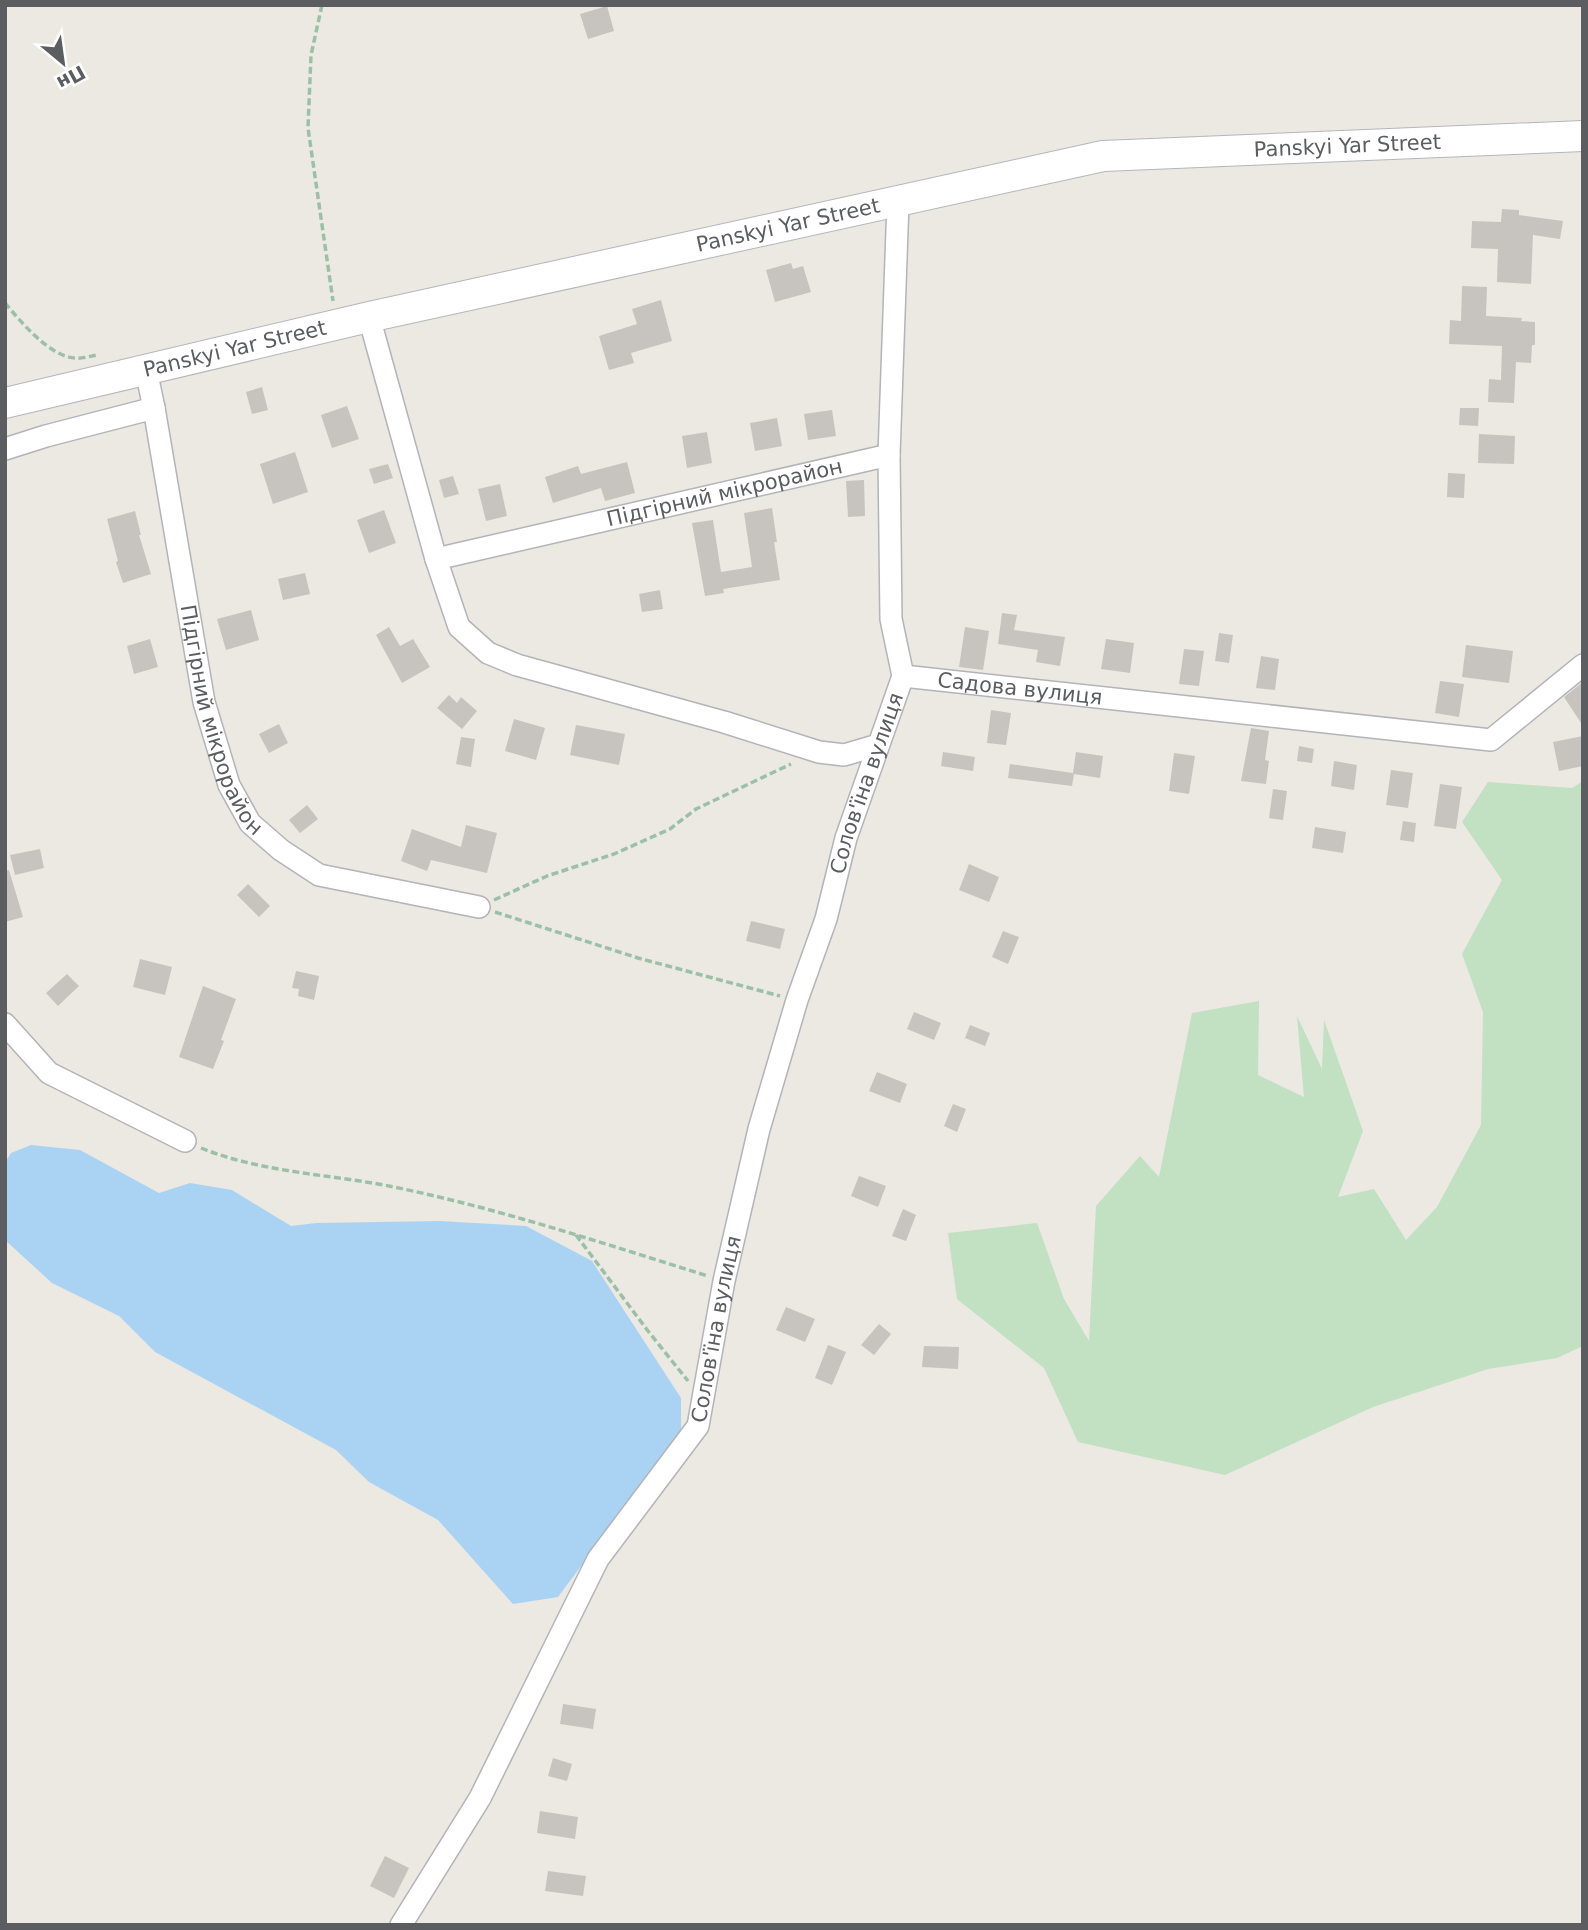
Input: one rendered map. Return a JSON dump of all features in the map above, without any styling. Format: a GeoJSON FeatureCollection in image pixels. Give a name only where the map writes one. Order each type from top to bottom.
{"type":"FeatureCollection","features":[{"type":"Feature","properties":{"kind":"street","name":"Panskyi Yar Street"},"geometry":{"type":"LineString","coordinates":[[5,403],[337,324],[1103,156],[1583,136]]}},
{"type":"Feature","properties":{"kind":"street"},"geometry":{"type":"LineString","coordinates":[[898,202],[889,455],[891,619],[903,676]]}},
{"type":"Feature","properties":{"kind":"street"},"geometry":{"type":"LineString","coordinates":[[369,317],[436,559],[459,627],[488,653],[517,665],[711,718],[819,752],[844,755],[878,745]]}},
{"type":"Feature","properties":{"kind":"street","name":"Підгірний мікрорайон"},"geometry":{"type":"LineString","coordinates":[[146,370],[204,702],[229,785],[250,823],[281,849],[320,875],[479,907]]}},
{"type":"Feature","properties":{"kind":"street"},"geometry":{"type":"LineString","coordinates":[[5,449],[154,408]]}},
{"type":"Feature","properties":{"kind":"street","name":"Підгірний мікрорайон"},"geometry":{"type":"LineString","coordinates":[[436,559],[889,455]]}},
{"type":"Feature","properties":{"kind":"street","name":"Садова вулиця"},"geometry":{"type":"LineString","coordinates":[[903,676],[1491,740],[1583,665]]}},
{"type":"Feature","properties":{"kind":"street","name":"Солов'їна вулиця"},"geometry":{"type":"LineString","coordinates":[[401,1925],[480,1798],[598,1559],[698,1426],[724,1281],[759,1129],[797,1000],[826,919],[846,838],[903,676]]}},
{"type":"Feature","properties":{"kind":"street"},"geometry":{"type":"LineString","coordinates":[[5,1024],[49,1073],[185,1141]]}},
{"type":"Feature","properties":{"kind":"path"},"geometry":{"type":"LineString","coordinates":[[322,5],[311,55],[308,128],[337,324]]}},
{"type":"Feature","properties":{"kind":"path"},"geometry":{"type":"LineString","coordinates":[[5,303],[54,351],[74,359],[101,355]]}},
{"type":"Feature","properties":{"kind":"path"},"geometry":{"type":"LineString","coordinates":[[479,907],[547,876],[614,854],[670,829],[696,808],[819,752]]}},
{"type":"Feature","properties":{"kind":"path"},"geometry":{"type":"LineString","coordinates":[[479,907],[638,958],[797,1000]]}},
{"type":"Feature","properties":{"kind":"path"},"geometry":{"type":"LineString","coordinates":[[185,1141],[227,1158],[262,1167],[394,1187],[524,1219],[724,1281]]}},
{"type":"Feature","properties":{"kind":"path"},"geometry":{"type":"LineString","coordinates":[[576,1235],[702,1399]]}},
{"type":"Feature","properties":{"kind":"green space"},"geometry":{"type":"Polygon","coordinates":[[[1583,781],[1583,1346],[1557,1358],[1488,1369],[1373,1407],[1225,1475],[1078,1442],[1044,1368],[957,1299],[948,1233],[1037,1223],[1064,1299],[1089,1341],[1096,1206],[1140,1156],[1159,1177],[1192,1013],[1259,1001],[1258,1075],[1304,1097],[1297,1016],[1322,1069],[1324,1020],[1363,1131],[1338,1197],[1374,1189],[1406,1240],[1437,1207],[1481,1125],[1483,1012],[1462,954],[1502,880],[1462,822],[1488,782],[1572,788],[1583,781]]]}},
{"type":"Feature","properties":{"kind":"water"},"geometry":{"type":"Polygon","coordinates":[[[31,1145],[80,1150],[159,1193],[190,1183],[232,1190],[291,1226],[316,1223],[440,1221],[526,1226],[592,1261],[681,1398],[681,1432],[558,1597],[513,1604],[438,1520],[369,1482],[336,1450],[155,1352],[119,1316],[52,1283],[5,1240],[5,1163],[11,1153],[31,1145]]]}},
{"type":"Feature","properties":{"kind":"building"},"geometry":{"type":"Polygon","coordinates":[[[607,6],[614,31],[588,39],[580,14],[607,6]]]}},
{"type":"Feature","properties":{"kind":"building"},"geometry":{"type":"Polygon","coordinates":[[[1502,209],[1519,210],[1519,215],[1563,221],[1560,239],[1533,235],[1531,284],[1497,282],[1498,249],[1471,248],[1472,221],[1501,222],[1502,209]]]}},
{"type":"Feature","properties":{"kind":"building"},"geometry":{"type":"Polygon","coordinates":[[[791,263],[793,269],[803,266],[811,292],[775,302],[766,270],[791,263]]]}},
{"type":"Feature","properties":{"kind":"building"},"geometry":{"type":"Polygon","coordinates":[[[1462,286],[1487,287],[1486,316],[1522,318],[1521,321],[1535,322],[1535,345],[1532,345],[1531,363],[1516,362],[1514,403],[1488,402],[1489,379],[1501,380],[1502,346],[1449,344],[1450,320],[1461,321],[1462,286]]]}},
{"type":"Feature","properties":{"kind":"building"},"geometry":{"type":"Polygon","coordinates":[[[661,300],[672,341],[631,353],[634,363],[609,370],[599,336],[637,324],[632,309],[661,300]]]}},
{"type":"Feature","properties":{"kind":"building"},"geometry":{"type":"Polygon","coordinates":[[[262,387],[268,410],[252,414],[246,392],[262,387]]]}},
{"type":"Feature","properties":{"kind":"building"},"geometry":{"type":"Polygon","coordinates":[[[347,406],[359,439],[332,448],[321,415],[347,406]]]}},
{"type":"Feature","properties":{"kind":"building"},"geometry":{"type":"Polygon","coordinates":[[[1460,408],[1479,408],[1478,426],[1459,425],[1460,408]]]}},
{"type":"Feature","properties":{"kind":"building"},"geometry":{"type":"Polygon","coordinates":[[[832,410],[836,436],[808,440],[804,414],[832,410]]]}},
{"type":"Feature","properties":{"kind":"building"},"geometry":{"type":"Polygon","coordinates":[[[777,418],[782,446],[755,451],[750,423],[777,418]]]}},
{"type":"Feature","properties":{"kind":"building"},"geometry":{"type":"Polygon","coordinates":[[[707,432],[712,463],[687,468],[682,436],[707,432]]]}},
{"type":"Feature","properties":{"kind":"building"},"geometry":{"type":"Polygon","coordinates":[[[1479,434],[1515,436],[1514,464],[1478,463],[1479,434]]]}},
{"type":"Feature","properties":{"kind":"building"},"geometry":{"type":"Polygon","coordinates":[[[295,452],[308,492],[273,504],[260,464],[295,452]]]}},
{"type":"Feature","properties":{"kind":"building"},"geometry":{"type":"Polygon","coordinates":[[[627,462],[635,493],[605,501],[601,488],[553,503],[545,477],[578,466],[581,474],[627,462]]]}},
{"type":"Feature","properties":{"kind":"building"},"geometry":{"type":"Polygon","coordinates":[[[388,464],[393,478],[374,484],[369,469],[388,464]]]}},
{"type":"Feature","properties":{"kind":"building"},"geometry":{"type":"Polygon","coordinates":[[[1448,473],[1465,474],[1464,498],[1447,497],[1448,473]]]}},
{"type":"Feature","properties":{"kind":"building"},"geometry":{"type":"Polygon","coordinates":[[[453,476],[459,494],[444,498],[439,480],[453,476]]]}},
{"type":"Feature","properties":{"kind":"building"},"geometry":{"type":"Polygon","coordinates":[[[864,480],[865,516],[848,517],[846,481],[864,480]]]}},
{"type":"Feature","properties":{"kind":"building"},"geometry":{"type":"Polygon","coordinates":[[[500,484],[507,516],[486,521],[478,489],[500,484]]]}},
{"type":"Feature","properties":{"kind":"building"},"geometry":{"type":"Polygon","coordinates":[[[772,508],[780,580],[723,589],[724,593],[705,596],[692,523],[713,520],[721,572],[752,567],[744,513],[772,508]]]}},
{"type":"Feature","properties":{"kind":"building"},"geometry":{"type":"Polygon","coordinates":[[[384,510],[396,543],[369,553],[357,520],[384,510]]]}},
{"type":"Feature","properties":{"kind":"building"},"geometry":{"type":"Polygon","coordinates":[[[135,511],[151,574],[123,583],[107,519],[135,511]]]}},
{"type":"Feature","properties":{"kind":"building"},"geometry":{"type":"Polygon","coordinates":[[[305,573],[310,594],[283,600],[278,579],[305,573]]]}},
{"type":"Feature","properties":{"kind":"building"},"geometry":{"type":"Polygon","coordinates":[[[660,590],[663,609],[642,612],[639,594],[660,590]]]}},
{"type":"Feature","properties":{"kind":"building"},"geometry":{"type":"Polygon","coordinates":[[[251,610],[259,640],[226,650],[217,619],[251,610]]]}},
{"type":"Feature","properties":{"kind":"building"},"geometry":{"type":"Polygon","coordinates":[[[1002,613],[1017,615],[1014,630],[1065,637],[1060,666],[1036,662],[1038,650],[998,644],[1002,613]]]}},
{"type":"Feature","properties":{"kind":"building"},"geometry":{"type":"Polygon","coordinates":[[[389,627],[400,646],[413,639],[430,667],[402,683],[376,635],[389,627]]]}},
{"type":"Feature","properties":{"kind":"building"},"geometry":{"type":"Polygon","coordinates":[[[965,627],[989,631],[983,670],[959,667],[965,627]]]}},
{"type":"Feature","properties":{"kind":"building"},"geometry":{"type":"Polygon","coordinates":[[[1219,633],[1233,635],[1229,663],[1215,661],[1219,633]]]}},
{"type":"Feature","properties":{"kind":"building"},"geometry":{"type":"Polygon","coordinates":[[[150,639],[158,667],[134,674],[127,646],[150,639]]]}},
{"type":"Feature","properties":{"kind":"building"},"geometry":{"type":"Polygon","coordinates":[[[1106,639],[1134,643],[1130,673],[1101,669],[1106,639]]]}},
{"type":"Feature","properties":{"kind":"building"},"geometry":{"type":"Polygon","coordinates":[[[1466,645],[1513,651],[1509,683],[1462,677],[1466,645]]]}},
{"type":"Feature","properties":{"kind":"building"},"geometry":{"type":"Polygon","coordinates":[[[1184,649],[1204,651],[1199,686],[1179,684],[1184,649]]]}},
{"type":"Feature","properties":{"kind":"building"},"geometry":{"type":"Polygon","coordinates":[[[1261,656],[1279,659],[1275,690],[1256,688],[1261,656]]]}},
{"type":"Feature","properties":{"kind":"building"},"geometry":{"type":"Polygon","coordinates":[[[1440,681],[1464,684],[1459,717],[1435,713],[1440,681]]]}},
{"type":"Feature","properties":{"kind":"building"},"geometry":{"type":"Polygon","coordinates":[[[1583,682],[1583,726],[1564,697],[1583,682]]]}},
{"type":"Feature","properties":{"kind":"building"},"geometry":{"type":"Polygon","coordinates":[[[449,695],[457,703],[461,697],[477,711],[462,729],[437,708],[449,695]]]}},
{"type":"Feature","properties":{"kind":"building"},"geometry":{"type":"Polygon","coordinates":[[[991,710],[1011,713],[1006,745],[987,743],[991,710]]]}},
{"type":"Feature","properties":{"kind":"building"},"geometry":{"type":"Polygon","coordinates":[[[514,719],[545,728],[536,760],[505,751],[514,719]]]}},
{"type":"Feature","properties":{"kind":"building"},"geometry":{"type":"Polygon","coordinates":[[[279,724],[288,743],[269,753],[259,734],[279,724]]]}},
{"type":"Feature","properties":{"kind":"building"},"geometry":{"type":"Polygon","coordinates":[[[576,725],[625,734],[619,765],[570,755],[576,725]]]}},
{"type":"Feature","properties":{"kind":"building"},"geometry":{"type":"Polygon","coordinates":[[[1251,728],[1269,731],[1265,760],[1269,761],[1266,784],[1241,781],[1251,728]]]}},
{"type":"Feature","properties":{"kind":"building"},"geometry":{"type":"Polygon","coordinates":[[[1583,736],[1583,766],[1559,771],[1553,742],[1583,736]]]}},
{"type":"Feature","properties":{"kind":"building"},"geometry":{"type":"Polygon","coordinates":[[[461,737],[475,739],[471,767],[456,764],[461,737]]]}},
{"type":"Feature","properties":{"kind":"building"},"geometry":{"type":"Polygon","coordinates":[[[1299,746],[1314,749],[1312,763],[1297,761],[1299,746]]]}},
{"type":"Feature","properties":{"kind":"building"},"geometry":{"type":"Polygon","coordinates":[[[943,752],[975,757],[973,771],[941,766],[943,752]]]}},
{"type":"Feature","properties":{"kind":"building"},"geometry":{"type":"Polygon","coordinates":[[[1076,752],[1103,756],[1100,778],[1074,774],[1072,786],[1008,778],[1010,764],[1073,773],[1076,752]]]}},
{"type":"Feature","properties":{"kind":"building"},"geometry":{"type":"Polygon","coordinates":[[[1174,753],[1195,756],[1189,794],[1169,791],[1174,753]]]}},
{"type":"Feature","properties":{"kind":"building"},"geometry":{"type":"Polygon","coordinates":[[[1334,761],[1357,765],[1354,790],[1331,786],[1334,761]]]}},
{"type":"Feature","properties":{"kind":"building"},"geometry":{"type":"Polygon","coordinates":[[[1391,770],[1413,773],[1408,808],[1386,805],[1391,770]]]}},
{"type":"Feature","properties":{"kind":"building"},"geometry":{"type":"Polygon","coordinates":[[[1440,784],[1462,787],[1456,829],[1434,826],[1440,784]]]}},
{"type":"Feature","properties":{"kind":"building"},"geometry":{"type":"Polygon","coordinates":[[[1273,789],[1287,791],[1283,820],[1269,818],[1273,789]]]}},
{"type":"Feature","properties":{"kind":"building"},"geometry":{"type":"Polygon","coordinates":[[[307,805],[318,819],[300,833],[289,820],[307,805]]]}},
{"type":"Feature","properties":{"kind":"building"},"geometry":{"type":"Polygon","coordinates":[[[1403,821],[1416,823],[1414,842],[1400,840],[1403,821]]]}},
{"type":"Feature","properties":{"kind":"building"},"geometry":{"type":"Polygon","coordinates":[[[466,825],[497,833],[487,873],[431,860],[427,871],[401,861],[412,829],[461,847],[466,825]]]}},
{"type":"Feature","properties":{"kind":"building"},"geometry":{"type":"Polygon","coordinates":[[[1315,827],[1346,832],[1343,853],[1312,848],[1315,827]]]}},
{"type":"Feature","properties":{"kind":"building"},"geometry":{"type":"Polygon","coordinates":[[[40,849],[44,868],[15,875],[10,855],[40,849]]]}},
{"type":"Feature","properties":{"kind":"building"},"geometry":{"type":"Polygon","coordinates":[[[969,864],[999,877],[989,902],[959,890],[969,864]]]}},
{"type":"Feature","properties":{"kind":"building"},"geometry":{"type":"Polygon","coordinates":[[[9,870],[23,917],[5,922],[5,871],[9,870]]]}},
{"type":"Feature","properties":{"kind":"building"},"geometry":{"type":"Polygon","coordinates":[[[248,884],[270,906],[259,917],[237,895],[248,884]]]}},
{"type":"Feature","properties":{"kind":"building"},"geometry":{"type":"Polygon","coordinates":[[[751,921],[785,929],[780,949],[746,941],[751,921]]]}},
{"type":"Feature","properties":{"kind":"building"},"geometry":{"type":"Polygon","coordinates":[[[1003,931],[1019,937],[1008,964],[992,957],[1003,931]]]}},
{"type":"Feature","properties":{"kind":"building"},"geometry":{"type":"Polygon","coordinates":[[[140,959],[172,967],[165,995],[133,987],[140,959]]]}},
{"type":"Feature","properties":{"kind":"building"},"geometry":{"type":"Polygon","coordinates":[[[296,971],[319,976],[314,1000],[298,996],[299,989],[292,988],[296,971]]]}},
{"type":"Feature","properties":{"kind":"building"},"geometry":{"type":"Polygon","coordinates":[[[67,974],[79,986],[58,1006],[46,993],[67,974]]]}},
{"type":"Feature","properties":{"kind":"building"},"geometry":{"type":"Polygon","coordinates":[[[203,986],[236,999],[213,1069],[179,1057],[203,986]]]}},
{"type":"Feature","properties":{"kind":"building"},"geometry":{"type":"Polygon","coordinates":[[[914,1012],[941,1023],[934,1040],[907,1029],[914,1012]]]}},
{"type":"Feature","properties":{"kind":"building"},"geometry":{"type":"Polygon","coordinates":[[[970,1025],[990,1033],[985,1046],[965,1038],[970,1025]]]}},
{"type":"Feature","properties":{"kind":"building"},"geometry":{"type":"Polygon","coordinates":[[[877,1072],[907,1084],[900,1103],[869,1091],[877,1072]]]}},
{"type":"Feature","properties":{"kind":"building"},"geometry":{"type":"Polygon","coordinates":[[[953,1104],[966,1109],[957,1132],[944,1126],[953,1104]]]}},
{"type":"Feature","properties":{"kind":"building"},"geometry":{"type":"Polygon","coordinates":[[[859,1176],[886,1186],[878,1207],[851,1196],[859,1176]]]}},
{"type":"Feature","properties":{"kind":"building"},"geometry":{"type":"Polygon","coordinates":[[[903,1209],[916,1215],[906,1241],[892,1236],[903,1209]]]}},
{"type":"Feature","properties":{"kind":"building"},"geometry":{"type":"Polygon","coordinates":[[[786,1307],[815,1319],[805,1342],[776,1330],[786,1307]]]}},
{"type":"Feature","properties":{"kind":"building"},"geometry":{"type":"Polygon","coordinates":[[[879,1324],[891,1334],[874,1355],[861,1345],[879,1324]]]}},
{"type":"Feature","properties":{"kind":"building"},"geometry":{"type":"Polygon","coordinates":[[[828,1345],[846,1352],[832,1385],[815,1378],[828,1345]]]}},
{"type":"Feature","properties":{"kind":"building"},"geometry":{"type":"Polygon","coordinates":[[[924,1346],[959,1347],[958,1369],[922,1367],[924,1346]]]}},
{"type":"Feature","properties":{"kind":"building"},"geometry":{"type":"Polygon","coordinates":[[[563,1704],[596,1709],[593,1729],[560,1724],[563,1704]]]}},
{"type":"Feature","properties":{"kind":"building"},"geometry":{"type":"Polygon","coordinates":[[[553,1758],[572,1764],[567,1781],[548,1776],[553,1758]]]}},
{"type":"Feature","properties":{"kind":"building"},"geometry":{"type":"Polygon","coordinates":[[[540,1811],[578,1817],[575,1839],[537,1833],[540,1811]]]}},
{"type":"Feature","properties":{"kind":"building"},"geometry":{"type":"Polygon","coordinates":[[[385,1856],[409,1868],[394,1898],[370,1886],[385,1856]]]}},
{"type":"Feature","properties":{"kind":"building"},"geometry":{"type":"Polygon","coordinates":[[[548,1871],[586,1876],[583,1896],[545,1891],[548,1871]]]}}]}
